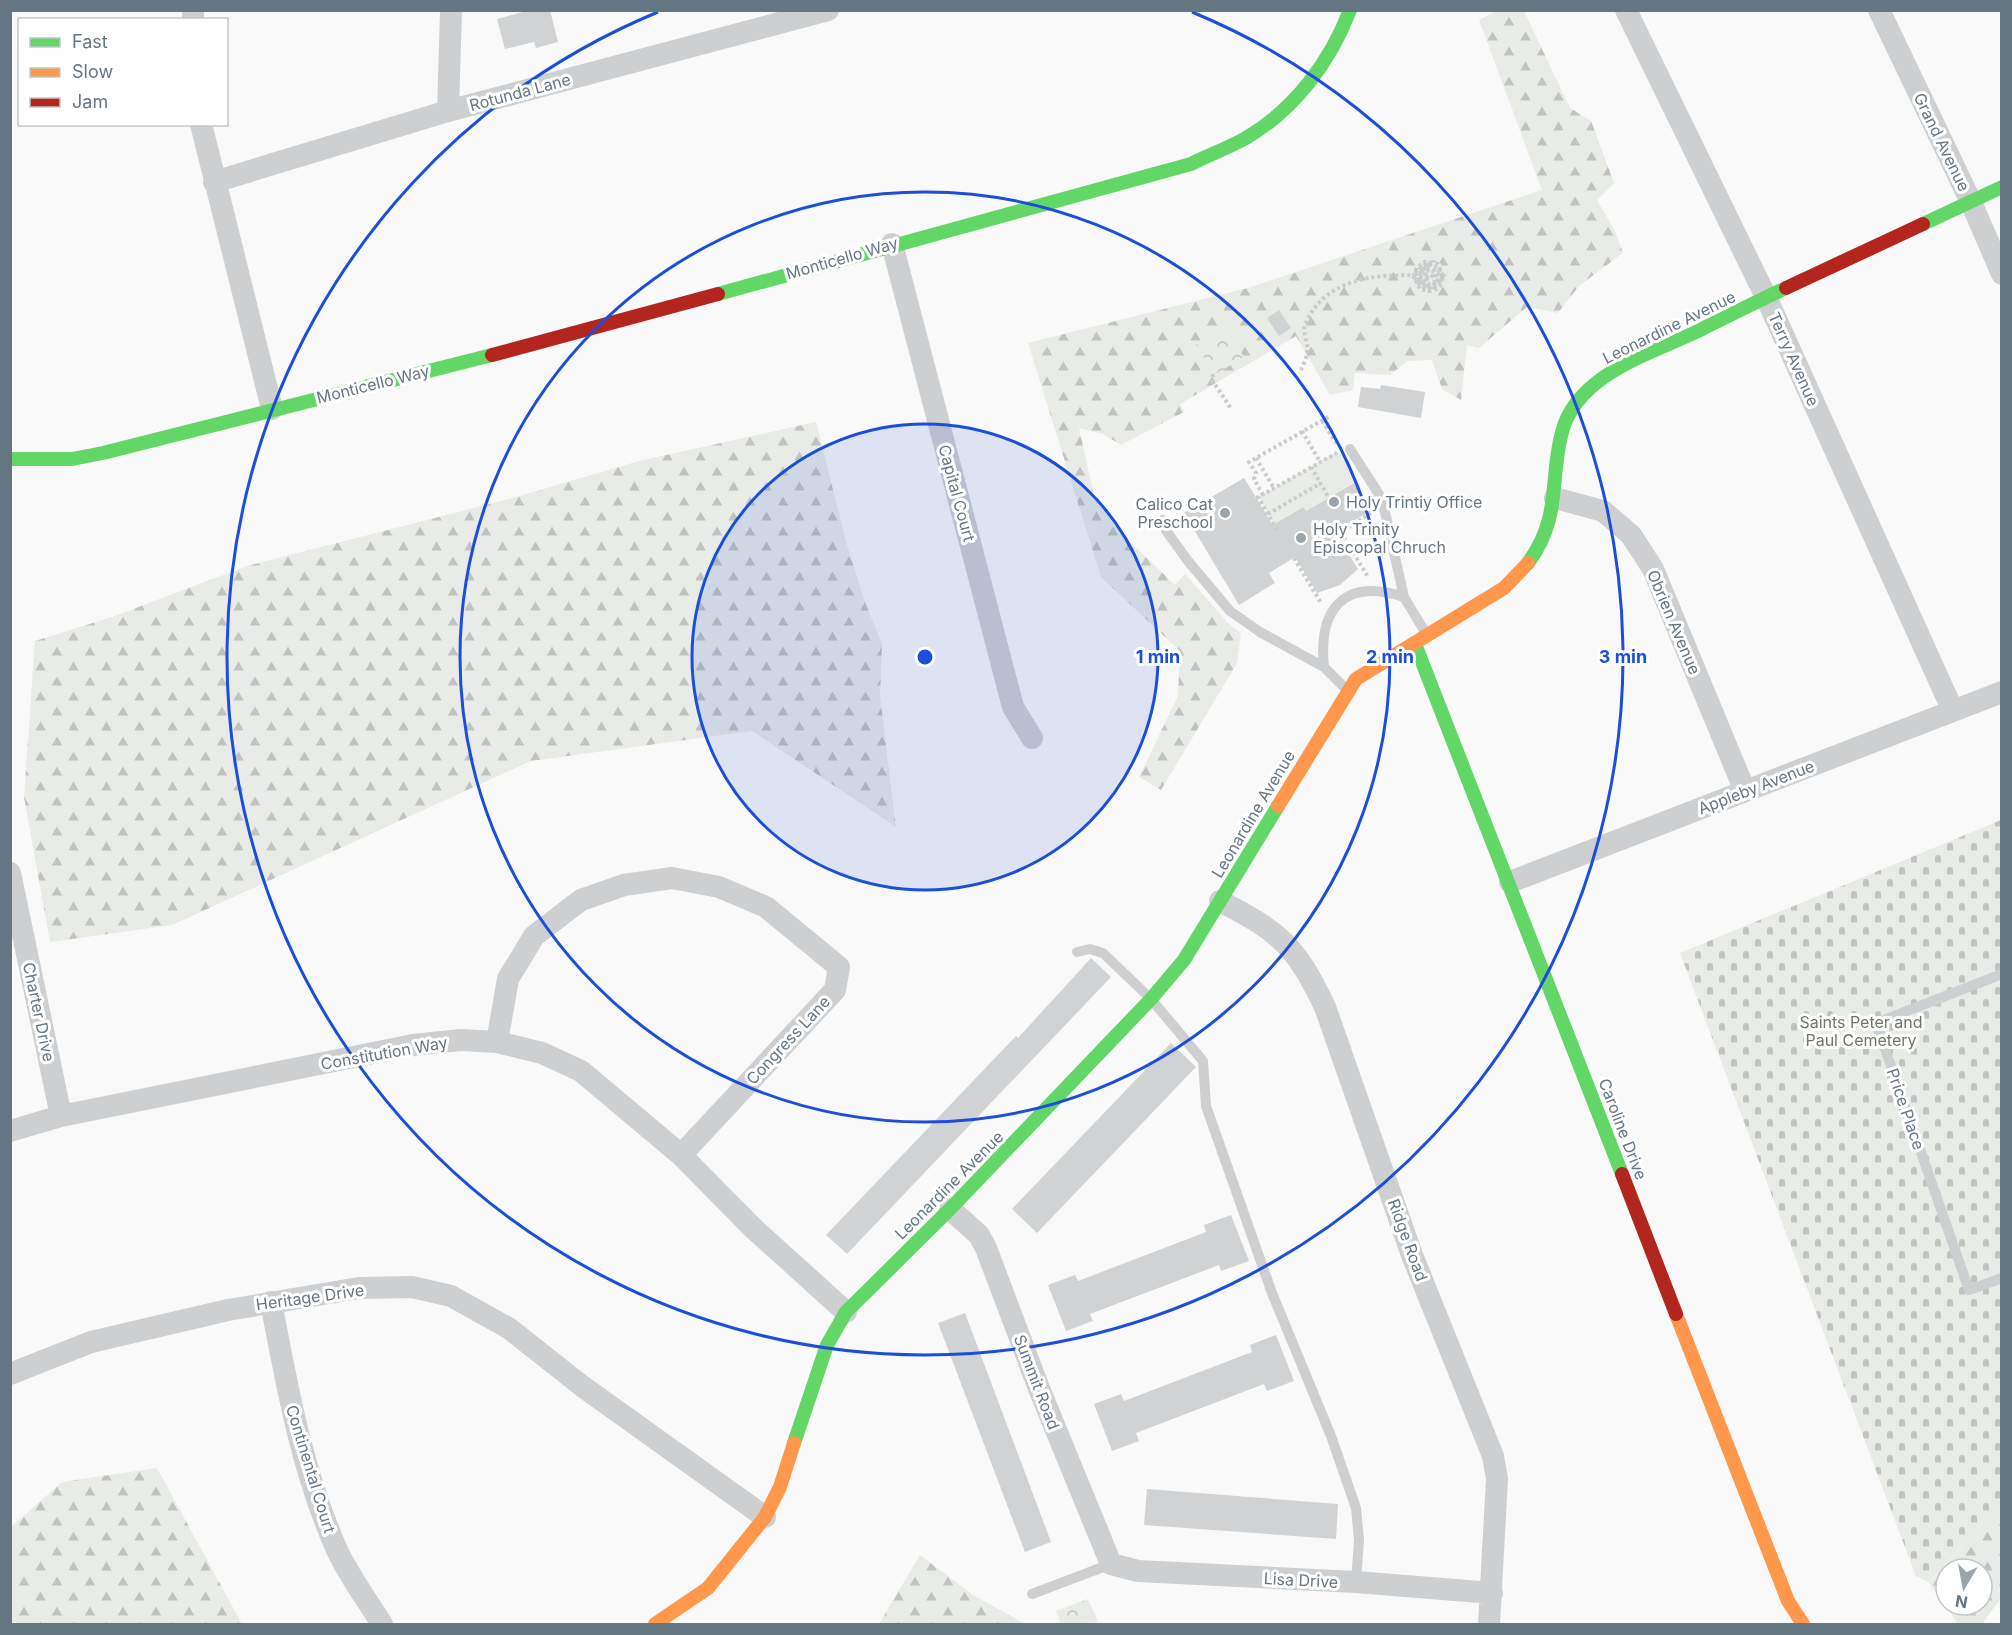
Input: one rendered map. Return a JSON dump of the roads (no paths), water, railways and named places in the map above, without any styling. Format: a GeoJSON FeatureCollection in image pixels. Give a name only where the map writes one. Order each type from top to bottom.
{"type":"FeatureCollection","features":[{"type":"Feature","properties":{"kind":"street"},"geometry":{"type":"LineString","coordinates":[[448,111],[451,10]]}},
{"type":"Feature","properties":{"kind":"street","name":"Rotunda Lane"},"geometry":{"type":"LineString","coordinates":[[214,182],[448,111],[828,10]]}},
{"type":"Feature","properties":{"kind":"street","name":"Monticello Way"},"geometry":{"type":"LineString","coordinates":[[10,459],[72,459],[93,455],[517,349],[892,244],[1191,164],[1254,133],[1289,104],[1318,71],[1343,30],[1350,10]]}},
{"type":"Feature","properties":{"kind":"street","name":"Terry Avenue"},"geometry":{"type":"LineString","coordinates":[[1626,10],[1766,297],[1953,711]]}},
{"type":"Feature","properties":{"kind":"street","name":"Grand Avenue"},"geometry":{"type":"LineString","coordinates":[[1879,10],[1971,202],[2001,274]]}},
{"type":"Feature","properties":{"kind":"street"},"geometry":{"type":"LineString","coordinates":[[201,126],[272,409]]}},
{"type":"Feature","properties":{"kind":"street","name":"Leonardine Avenue"},"geometry":{"type":"LineString","coordinates":[[655,1624],[708,1588],[765,1517],[780,1487],[827,1345],[846,1312],[950,1209],[1151,999],[1184,960],[1347,690],[1356,679],[1504,588],[1525,570],[1540,546],[1555,498],[1556,453],[1564,426],[1574,407],[1601,378],[1766,297],[2001,187]]}},
{"type":"Feature","properties":{"kind":"street","name":"Capital Court"},"geometry":{"type":"LineString","coordinates":[[892,244],[1013,707],[1032,738]]}},
{"type":"Feature","properties":{"kind":"street","name":"Obrien Avenue"},"geometry":{"type":"LineString","coordinates":[[1555,498],[1603,511],[1631,535],[1653,569],[1745,791]]}},
{"type":"Feature","properties":{"kind":"street","name":"Caroline Drive"},"geometry":{"type":"LineString","coordinates":[[1415,644],[1510,882],[1788,1600],[1803,1624]]}},
{"type":"Feature","properties":{"kind":"street","name":"Appleby Avenue"},"geometry":{"type":"LineString","coordinates":[[1510,882],[2001,692]]}},
{"type":"Feature","properties":{"kind":"street","name":"Charter Drive"},"geometry":{"type":"LineString","coordinates":[[10,873],[61,1116]]}},
{"type":"Feature","properties":{"kind":"street","name":"Congress Lane"},"geometry":{"type":"LineString","coordinates":[[497,1042],[508,979],[534,936],[581,900],[624,885],[672,878],[719,887],[766,907],[839,967],[835,990],[681,1155]]}},
{"type":"Feature","properties":{"kind":"street","name":"Ridge Road"},"geometry":{"type":"LineString","coordinates":[[1220,901],[1255,919],[1290,945],[1309,973],[1325,1007],[1412,1255],[1493,1456],[1497,1479],[1490,1624]]}},
{"type":"Feature","properties":{"kind":"street","name":"Constitution Way"},"geometry":{"type":"LineString","coordinates":[[10,1131],[61,1116],[413,1045],[461,1040],[497,1042],[542,1053],[581,1071],[681,1155],[753,1228],[846,1312]]}},
{"type":"Feature","properties":{"kind":"street","name":"Summit Road"},"geometry":{"type":"LineString","coordinates":[[950,1209],[979,1235],[986,1248],[1038,1386],[1111,1564]]}},
{"type":"Feature","properties":{"kind":"street","name":"Heritage Drive"},"geometry":{"type":"LineString","coordinates":[[10,1374],[91,1342],[228,1310],[359,1288],[412,1287],[452,1296],[510,1329],[582,1386],[765,1517]]}},
{"type":"Feature","properties":{"kind":"street","name":"Continental Court"},"geometry":{"type":"LineString","coordinates":[[272,1302],[289,1396],[313,1485],[338,1551],[382,1624]]}},
{"type":"Feature","properties":{"kind":"street","name":"Lisa Drive"},"geometry":{"type":"LineString","coordinates":[[1111,1564],[1138,1571],[1356,1582],[1491,1593]]}},
{"type":"Feature","properties":{"kind":"lane"},"geometry":{"type":"LineString","coordinates":[[1344,453],[1382,499],[1404,597],[1427,636]]}},
{"type":"Feature","properties":{"kind":"lane"},"geometry":{"type":"LineString","coordinates":[[1163,519],[1165,529],[1188,561],[1230,611],[1260,632],[1324,667],[1347,690]]}},
{"type":"Feature","properties":{"kind":"lane"},"geometry":{"type":"LineString","coordinates":[[1324,667],[1322,635],[1335,607],[1355,593],[1376,590],[1404,597]]}},
{"type":"Feature","properties":{"kind":"lane"},"geometry":{"type":"LineString","coordinates":[[1077,952],[1090,949],[1103,953],[1151,999],[1203,1061],[1206,1106],[1272,1293],[1331,1436],[1356,1508],[1359,1540],[1356,1582]]}},
{"type":"Feature","properties":{"kind":"lane","name":"Price Place"},"geometry":{"type":"LineString","coordinates":[[2001,974],[1876,1023],[1969,1290],[2001,1278]]}},
{"type":"Feature","properties":{"kind":"lane"},"geometry":{"type":"LineString","coordinates":[[1032,1594],[1111,1564]]}},
{"type":"Feature","properties":{"kind":"place","name":"Holy Trintiy Office"},"geometry":{"type":"Point","coordinates":[1334,502]}},
{"type":"Feature","properties":{"kind":"place","name":"Calico Cat Preschool"},"geometry":{"type":"Point","coordinates":[1225,513]}},
{"type":"Feature","properties":{"kind":"place","name":"Holy Trinity Episcopal Chruch"},"geometry":{"type":"Point","coordinates":[1301,538]}},
{"type":"Feature","properties":{"kind":"park label","name":"Saints Peter and Paul Cemetery"},"geometry":{"type":"Point","coordinates":[1861,1031]}}]}
